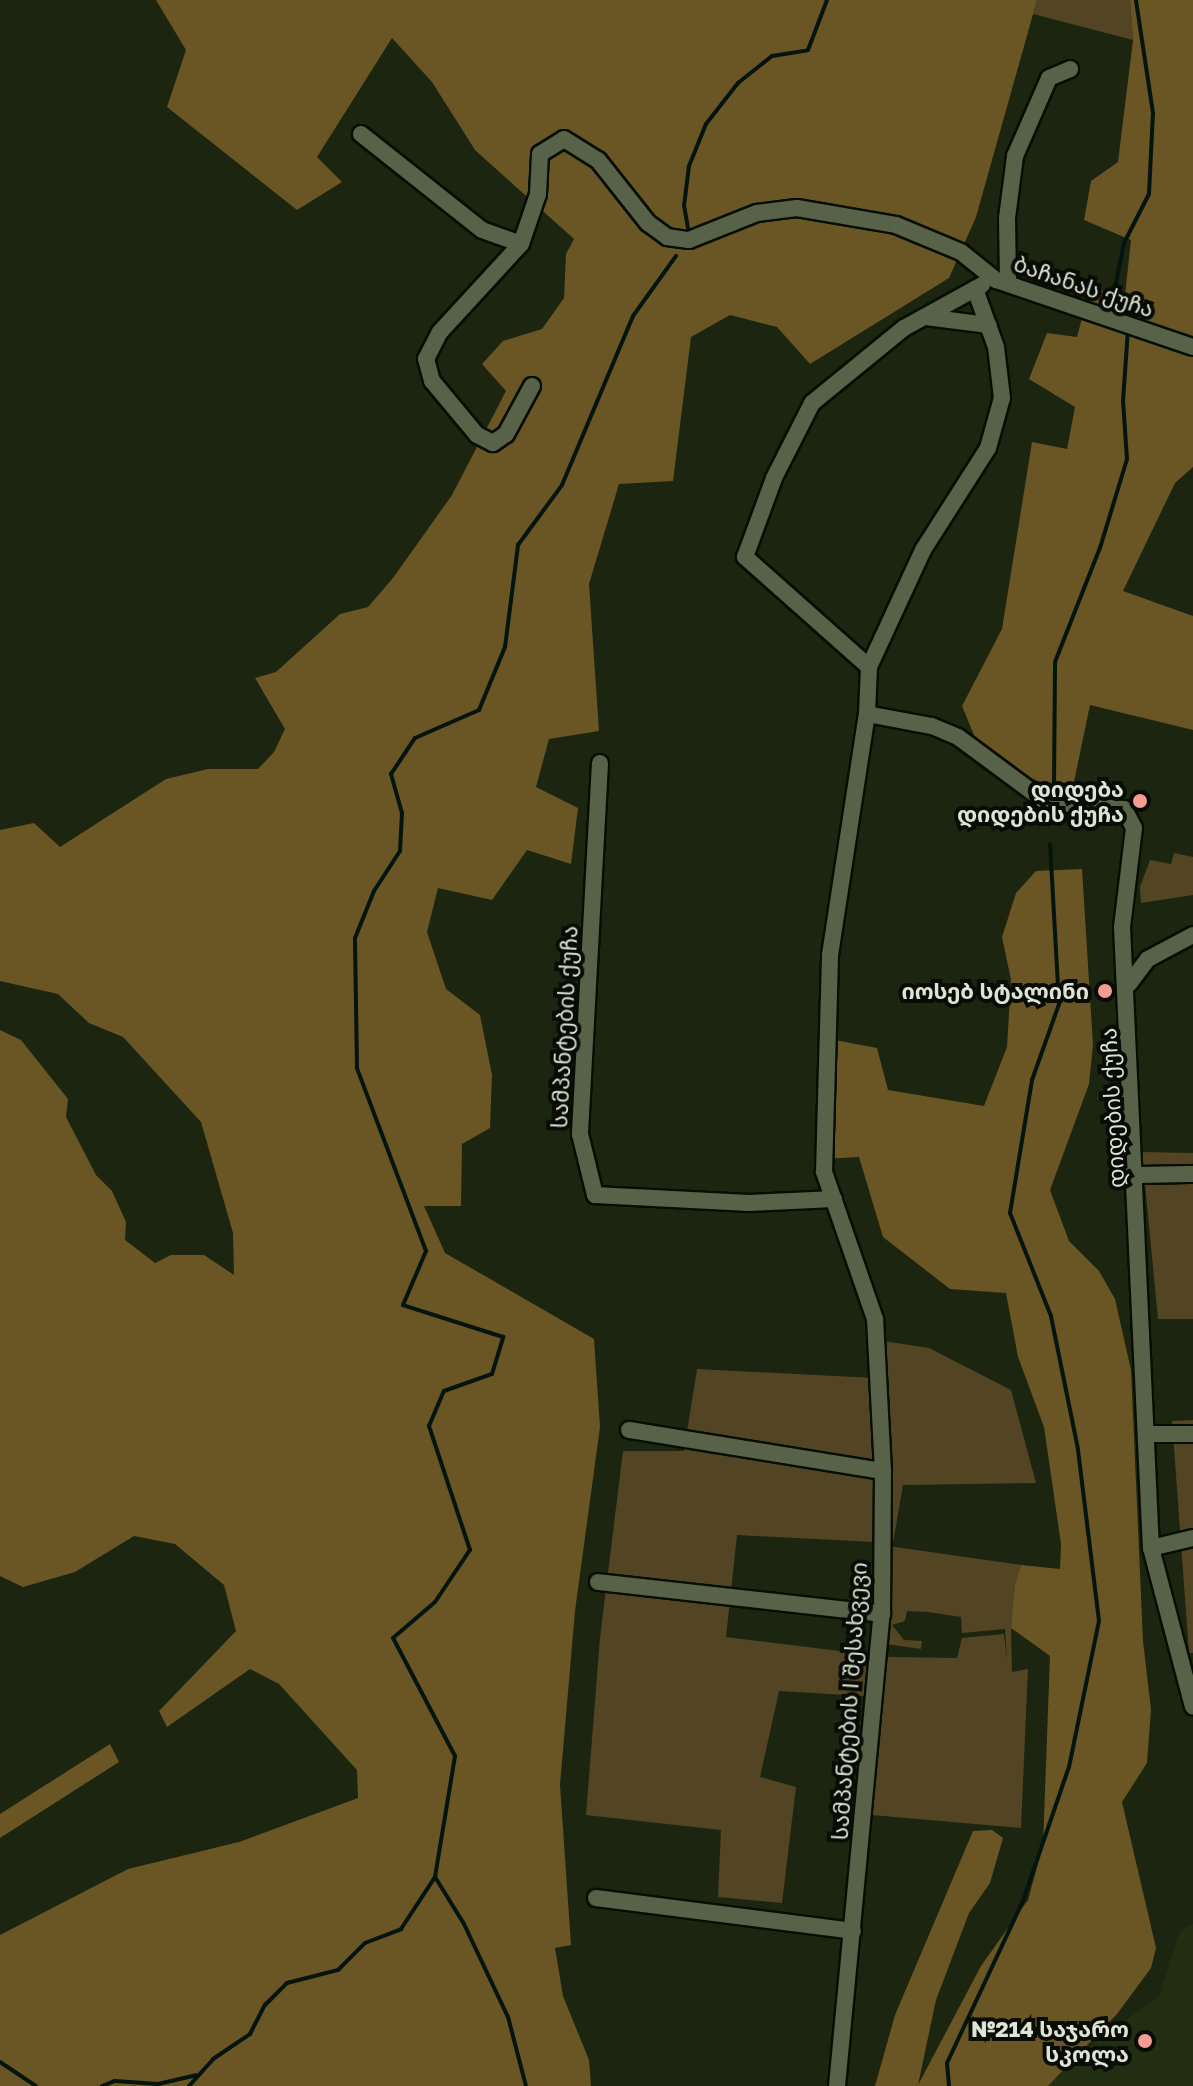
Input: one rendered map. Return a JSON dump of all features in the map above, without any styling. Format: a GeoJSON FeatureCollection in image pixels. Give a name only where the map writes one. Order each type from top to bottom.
{"type":"FeatureCollection","features":[{"type":"Feature","properties":{"kind":"street"},"geometry":{"type":"LineString","coordinates":[[869,667],[745,557],[774,478],[812,403],[904,328],[975,289],[1002,281],[1015,156],[1049,78],[1070,69]]}},
{"type":"Feature","properties":{"kind":"street"},"geometry":{"type":"LineString","coordinates":[[361,134],[482,230],[521,244]]}},
{"type":"Feature","properties":{"kind":"street","name":"ბაჩანას ქუჩა"},"geometry":{"type":"LineString","coordinates":[[532,386],[506,434],[493,443],[477,435],[432,381],[426,359],[440,332],[521,244],[538,194],[540,154],[564,139],[598,160],[648,223],[667,237],[689,240],[757,213],[797,208],[896,225],[961,252],[1002,281],[1193,347]]}},
{"type":"Feature","properties":{"kind":"street"},"geometry":{"type":"LineString","coordinates":[[834,1199],[824,1172],[830,955],[867,714],[869,667],[923,550],[988,448],[1002,398],[996,347],[975,289]]}},
{"type":"Feature","properties":{"kind":"street"},"geometry":{"type":"LineString","coordinates":[[926,317],[988,325]]}},
{"type":"Feature","properties":{"kind":"street","name":"დიდების ქუჩა"},"geometry":{"type":"LineString","coordinates":[[867,714],[932,726],[958,737],[1046,802],[1124,809],[1134,843],[1122,927],[1129,984],[1135,1175],[1149,1434],[1151,1548],[1188,1677],[1193,1707]]}},
{"type":"Feature","properties":{"kind":"street","name":"სამპანტების ქუჩა"},"geometry":{"type":"LineString","coordinates":[[600,763],[580,1134],[595,1195],[749,1203],[834,1199]]}},
{"type":"Feature","properties":{"kind":"street"},"geometry":{"type":"LineString","coordinates":[[1129,984],[1148,959],[1193,935]]}},
{"type":"Feature","properties":{"kind":"street"},"geometry":{"type":"LineString","coordinates":[[1135,1175],[1193,1174]]}},
{"type":"Feature","properties":{"kind":"street","name":"სამპანტების I შესახვევი"},"geometry":{"type":"LineString","coordinates":[[834,1199],[875,1319],[883,1471],[882,1614],[837,2086]]}},
{"type":"Feature","properties":{"kind":"street"},"geometry":{"type":"LineString","coordinates":[[629,1430],[883,1471]]}},
{"type":"Feature","properties":{"kind":"street"},"geometry":{"type":"LineString","coordinates":[[1149,1434],[1193,1434]]}},
{"type":"Feature","properties":{"kind":"street"},"geometry":{"type":"LineString","coordinates":[[1151,1548],[1193,1538]]}},
{"type":"Feature","properties":{"kind":"street"},"geometry":{"type":"LineString","coordinates":[[598,1582],[882,1614]]}},
{"type":"Feature","properties":{"kind":"street"},"geometry":{"type":"LineString","coordinates":[[596,1898],[853,1931]]}},
{"type":"Feature","properties":{"kind":"shaded area"},"geometry":{"type":"Polygon","coordinates":[[[156,0],[1037,0],[976,217],[949,278],[810,364],[777,327],[730,315],[691,337],[673,481],[619,484],[589,584],[599,731],[549,739],[536,787],[578,808],[571,864],[527,850],[492,900],[438,888],[427,932],[446,989],[480,1015],[492,1075],[490,1128],[462,1144],[461,1206],[424,1206],[445,1253],[594,1339],[600,1427],[575,1611],[560,1785],[571,1945],[555,1948],[563,1996],[589,2060],[591,2086],[0,2086],[0,1935],[128,1869],[239,1842],[358,1798],[357,1770],[279,1684],[250,1669],[167,1727],[159,1711],[236,1631],[224,1585],[175,1544],[134,1536],[75,1572],[23,1587],[0,1576],[0,1030],[21,1040],[68,1099],[66,1117],[96,1175],[112,1191],[126,1222],[125,1240],[155,1263],[171,1255],[204,1255],[234,1275],[233,1233],[201,1122],[123,1037],[89,1023],[58,994],[0,981],[0,830],[34,823],[60,847],[166,779],[208,769],[258,769],[274,752],[285,729],[255,678],[276,672],[340,614],[368,607],[393,578],[452,495],[506,391],[482,364],[503,341],[542,329],[564,298],[566,254],[574,239],[475,150],[432,82],[392,38],[317,157],[342,182],[297,210],[167,107],[186,50],[156,0]]]}},
{"type":"Feature","properties":{"kind":"shaded area"},"geometry":{"type":"Polygon","coordinates":[[[1037,0],[1130,0],[1133,40],[1033,14],[1037,0]]]}},
{"type":"Feature","properties":{"kind":"shaded area"},"geometry":{"type":"Polygon","coordinates":[[[1130,0],[1193,0],[1193,467],[1175,483],[1123,591],[1193,616],[1193,730],[1090,705],[1074,782],[1047,786],[981,752],[962,706],[1002,629],[1032,442],[1067,449],[1075,407],[1029,379],[1047,333],[1077,337],[1090,288],[1125,295],[1131,240],[1084,220],[1091,181],[1118,162],[1133,40],[1130,0]]]}},
{"type":"Feature","properties":{"kind":"shaded area"},"geometry":{"type":"Polygon","coordinates":[[[1174,853],[1193,857],[1193,895],[1141,903],[1140,887],[1150,860],[1171,864],[1174,853]]]}},
{"type":"Feature","properties":{"kind":"shaded area"},"geometry":{"type":"Polygon","coordinates":[[[1082,869],[1093,1045],[1089,1084],[1050,1190],[1069,1241],[1099,1271],[1115,1299],[1131,1370],[1143,1641],[1151,1710],[1147,1763],[1122,1802],[1156,1948],[1151,1968],[1117,2014],[1048,2086],[875,2086],[895,2015],[973,1831],[992,1830],[1003,1838],[990,1883],[969,1913],[936,2000],[918,2085],[981,1966],[1028,1900],[1043,1845],[1050,1656],[1011,1628],[1015,1585],[1021,1565],[1060,1569],[1061,1544],[1044,1427],[1018,1357],[1006,1293],[950,1289],[883,1237],[859,1157],[823,1159],[819,1037],[877,1048],[888,1090],[984,1106],[1007,1047],[1011,980],[1002,937],[1016,893],[1036,871],[1082,869]]]}},
{"type":"Feature","properties":{"kind":"shaded area"},"geometry":{"type":"Polygon","coordinates":[[[1142,1152],[1193,1153],[1193,1319],[1158,1319],[1142,1152]]]}},
{"type":"Feature","properties":{"kind":"shaded area"},"geometry":{"type":"Polygon","coordinates":[[[870,1339],[929,1348],[1011,1390],[1036,1483],[903,1485],[893,1543],[737,1535],[726,1637],[889,1657],[957,1658],[962,1638],[1004,1634],[1007,1660],[1005,1629],[962,1633],[961,1617],[928,1612],[907,1611],[905,1621],[892,1625],[904,1640],[922,1641],[921,1649],[886,1644],[888,1546],[1021,1565],[1011,1628],[1012,1672],[1028,1669],[1021,1828],[872,1815],[880,1697],[779,1691],[760,1777],[796,1787],[782,1903],[718,1897],[721,1830],[586,1815],[600,1638],[623,1451],[684,1451],[697,1369],[874,1378],[870,1339]]]}},
{"type":"Feature","properties":{"kind":"shaded area"},"geometry":{"type":"Polygon","coordinates":[[[1193,1420],[1193,1653],[1189,1653],[1172,1421],[1193,1420]]]}},
{"type":"Feature","properties":{"kind":"shaded area"},"geometry":{"type":"Polygon","coordinates":[[[110,1744],[119,1762],[0,1838],[0,1814],[110,1744]]]}},
{"type":"Feature","properties":{"kind":"shaded area","name":"№214 საჯარო სკოლა"},"geometry":{"type":"Polygon","coordinates":[[[1193,1924],[1193,2086],[1036,2086],[1159,1996],[1180,1931],[1193,1924]]]}},
{"type":"Feature","properties":{"kind":"waterway"},"geometry":{"type":"LineString","coordinates":[[688,228],[684,206],[689,166],[706,124],[738,83],[772,56],[808,50],[827,0]]}},
{"type":"Feature","properties":{"kind":"waterway"},"geometry":{"type":"LineString","coordinates":[[1125,317],[1116,283],[1124,243],[1149,194],[1153,113],[1136,0]]}},
{"type":"Feature","properties":{"kind":"waterway"},"geometry":{"type":"LineString","coordinates":[[189,2086],[213,2059],[250,2034],[265,2005],[287,1983],[338,1970],[365,1943],[401,1929],[435,1877],[455,1756],[393,1638],[435,1602],[470,1550],[429,1426],[444,1391],[492,1374],[503,1337],[403,1305],[426,1251],[357,1068],[355,938],[374,891],[400,851],[402,813],[391,774],[415,738],[479,710],[505,647],[518,545],[562,485],[633,316],[676,256]]}},
{"type":"Feature","properties":{"kind":"waterway"},"geometry":{"type":"LineString","coordinates":[[1054,782],[1055,662],[1100,548],[1127,459],[1123,401],[1128,330]]}},
{"type":"Feature","properties":{"kind":"waterway"},"geometry":{"type":"LineString","coordinates":[[949,2086],[947,2063],[1023,1901],[1069,1767],[1099,1621],[1078,1449],[1051,1316],[1010,1213],[1032,1080],[1059,1004],[1050,844]]}},
{"type":"Feature","properties":{"kind":"waterway"},"geometry":{"type":"LineString","coordinates":[[435,1877],[464,1924],[508,2017],[526,2086]]}},
{"type":"Feature","properties":{"kind":"waterway"},"geometry":{"type":"LineString","coordinates":[[0,2062],[36,2086]]}},
{"type":"Feature","properties":{"kind":"waterway"},"geometry":{"type":"LineString","coordinates":[[102,2086],[115,2081],[158,2084],[196,2075]]}},
{"type":"Feature","properties":{"kind":"place","name":"დიდება დიდების ქუჩა"},"geometry":{"type":"Point","coordinates":[1140,801]}},
{"type":"Feature","properties":{"kind":"place","name":"იოსებ სტალინი"},"geometry":{"type":"Point","coordinates":[1105,991]}},
{"type":"Feature","properties":{"kind":"place","name":"№214 საჯარო სკოლა"},"geometry":{"type":"Point","coordinates":[1145,2041]}}]}
